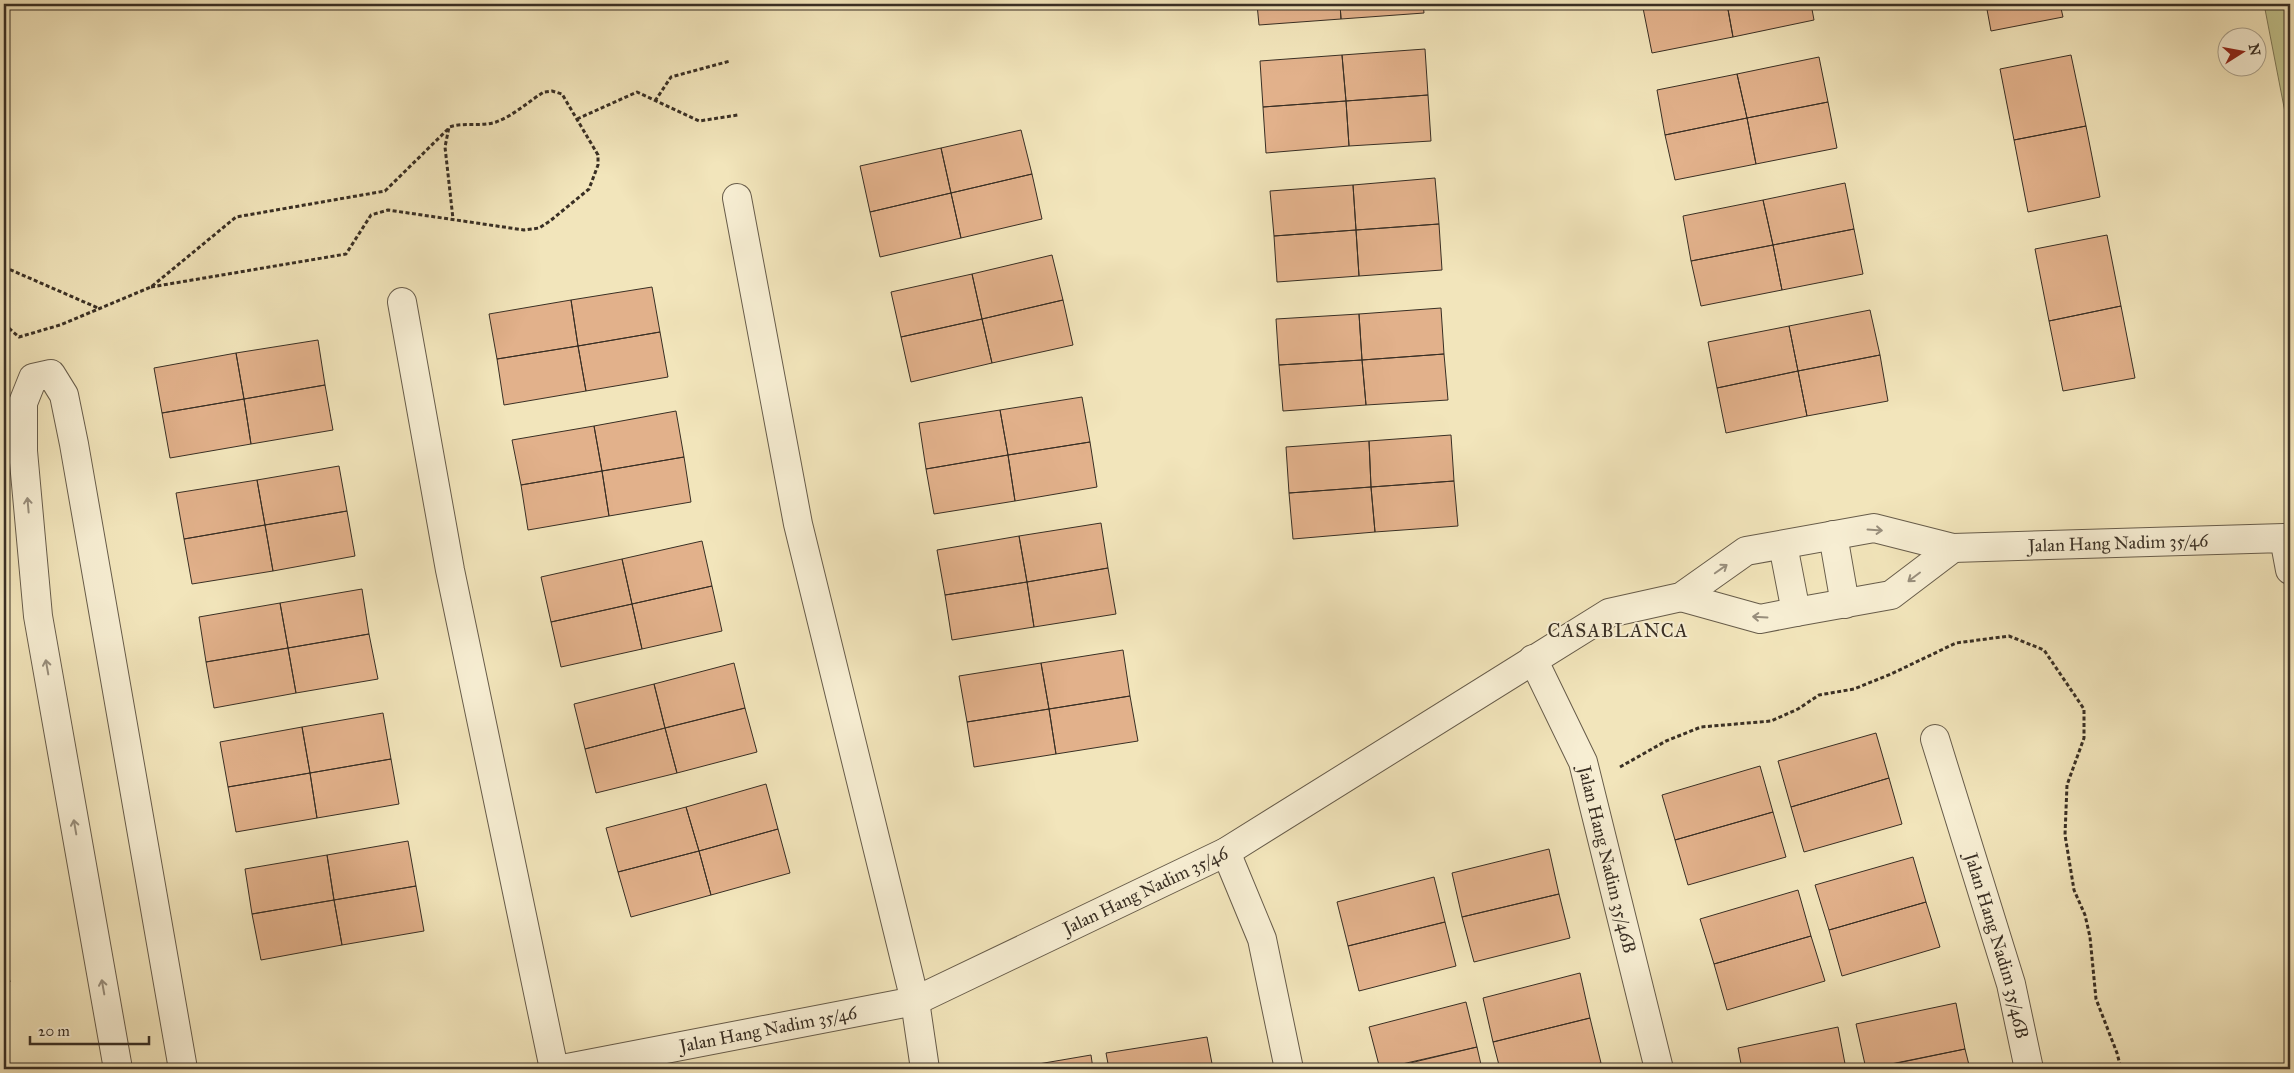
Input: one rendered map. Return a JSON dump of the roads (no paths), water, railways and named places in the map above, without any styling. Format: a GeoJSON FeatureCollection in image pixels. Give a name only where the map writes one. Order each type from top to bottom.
{"type":"FeatureCollection","features":[{"type":"Feature","properties":{"kind":"street"},"geometry":{"type":"LineString","coordinates":[[737,198],[798,524],[915,1001],[925,1069]]}},
{"type":"Feature","properties":{"kind":"street"},"geometry":{"type":"LineString","coordinates":[[402,302],[450,570],[554,1069]]}},
{"type":"Feature","properties":{"kind":"street"},"geometry":{"type":"LineString","coordinates":[[118,1069],[38,616],[23,452],[23,403],[33,378],[51,374],[64,395],[74,444],[183,1069]]}},
{"type":"Feature","properties":{"kind":"street","name":"Jalan Hang Nadim 35/46"},"geometry":{"type":"LineString","coordinates":[[562,1069],[915,1001],[1226,852],[1609,613],[1681,597],[1746,551],[1874,528],[1953,548],[2284,538],[2290,570]]}},
{"type":"Feature","properties":{"kind":"street"},"geometry":{"type":"LineString","coordinates":[[1832,535],[1845,604]]}},
{"type":"Feature","properties":{"kind":"street"},"geometry":{"type":"LineString","coordinates":[[1783,545],[1796,612]]}},
{"type":"Feature","properties":{"kind":"street","name":"Jalan Hang Nadim 35/46"},"geometry":{"type":"LineString","coordinates":[[1681,597],[1760,619],[1845,604],[1891,595],[1953,548]]}},
{"type":"Feature","properties":{"kind":"street","name":"Jalan Hang Nadim 35/46B"},"geometry":{"type":"LineString","coordinates":[[1533,659],[1583,762],[1659,1069]]}},
{"type":"Feature","properties":{"kind":"street","name":"Jalan Hang Nadim 35/46B"},"geometry":{"type":"LineString","coordinates":[[1935,739],[2011,984],[2029,1069]]}},
{"type":"Feature","properties":{"kind":"street"},"geometry":{"type":"LineString","coordinates":[[1226,852],[1262,939],[1289,1069]]}},
{"type":"Feature","properties":{"kind":"district","name":"CASABLANCA"},"geometry":{"type":"Point","coordinates":[1618,630]}}]}
